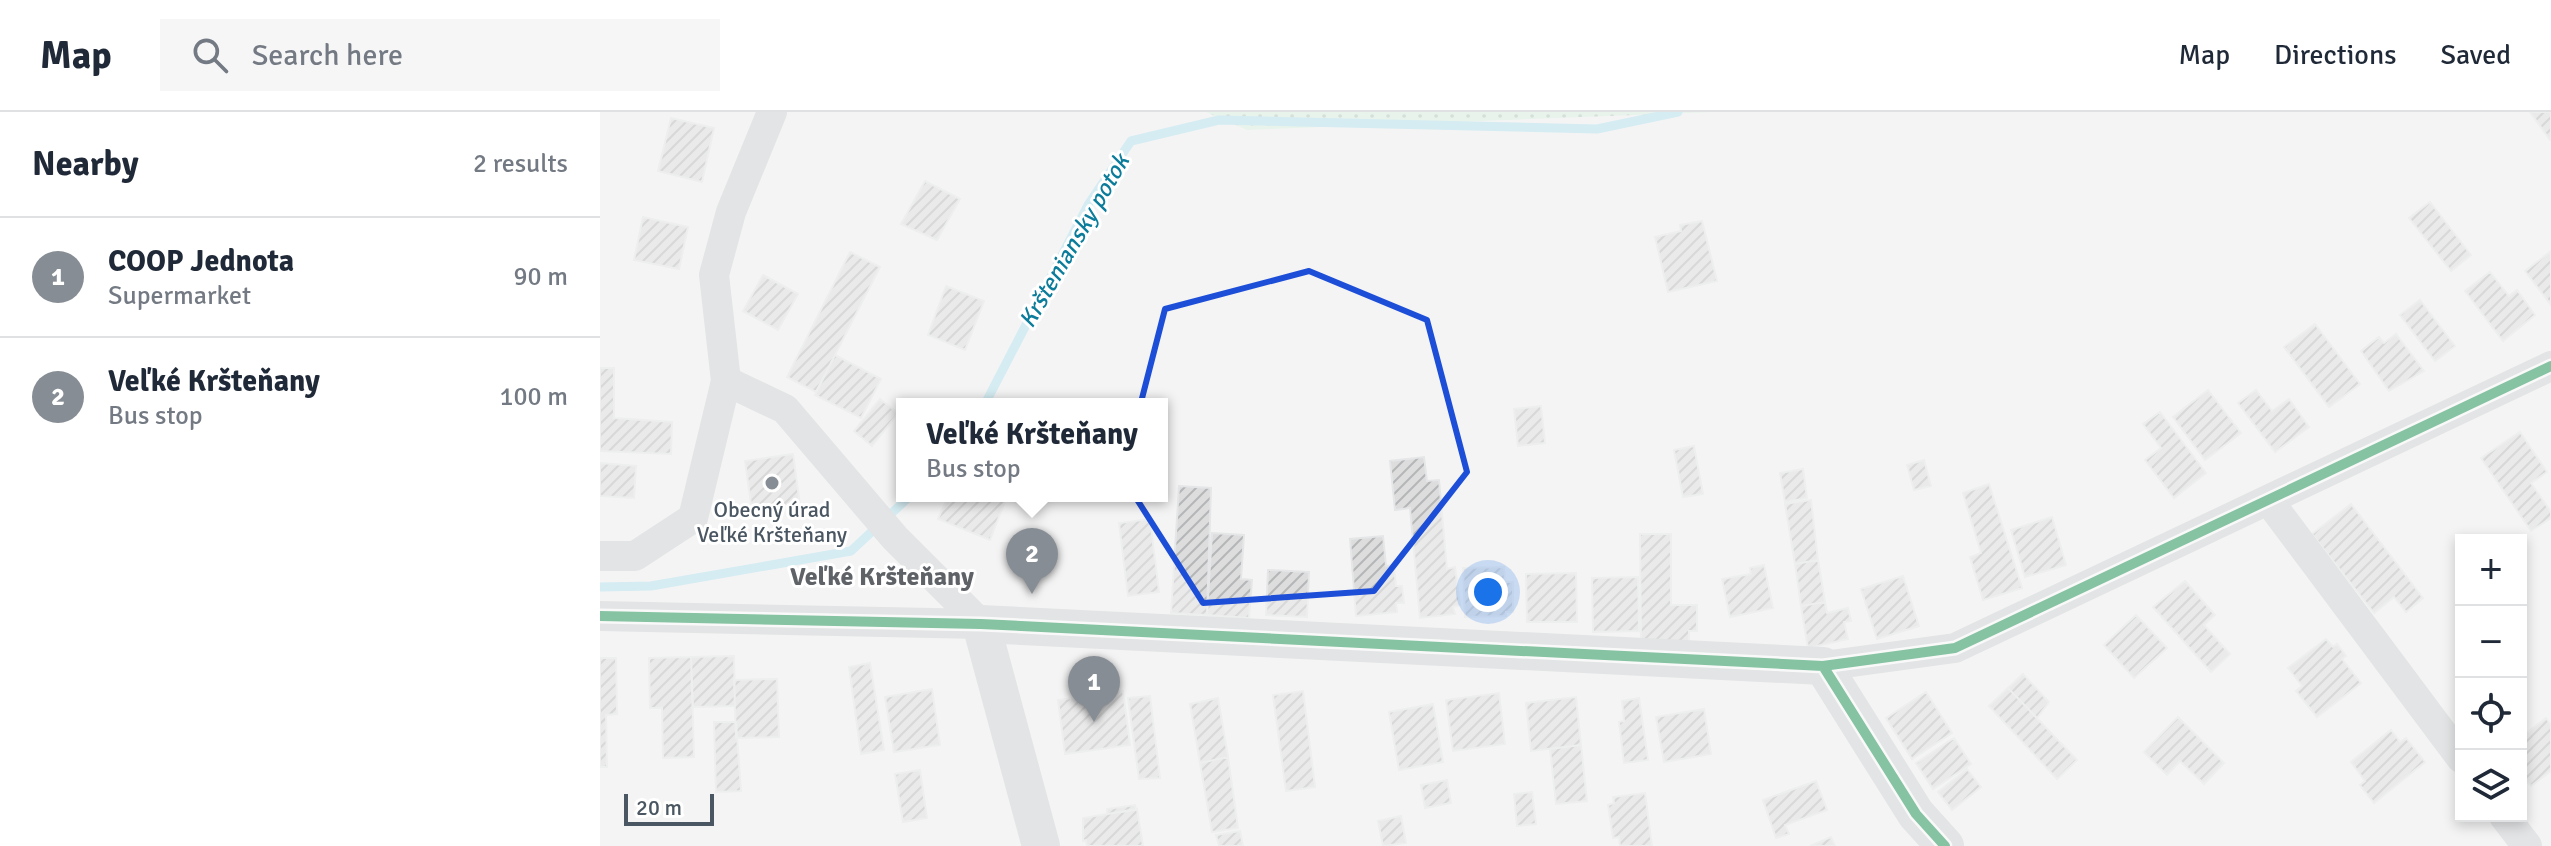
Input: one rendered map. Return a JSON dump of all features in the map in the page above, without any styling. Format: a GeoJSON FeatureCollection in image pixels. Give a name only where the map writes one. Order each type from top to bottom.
{"type":"FeatureCollection","features":[{"type":"Feature","properties":{"kind":"street"},"geometry":{"type":"LineString","coordinates":[[600,556],[635,556],[693,518],[726,381],[714,275],[731,212],[772,112]]}},
{"type":"Feature","properties":{"kind":"street"},"geometry":{"type":"LineString","coordinates":[[600,616],[981,624],[1823,666],[1955,648],[2551,366]]}},
{"type":"Feature","properties":{"kind":"street"},"geometry":{"type":"LineString","coordinates":[[726,381],[785,409],[895,538],[981,624],[1041,846]]}},
{"type":"Feature","properties":{"kind":"street"},"geometry":{"type":"LineString","coordinates":[[2269,501],[2455,750]]}},
{"type":"Feature","properties":{"kind":"street"},"geometry":{"type":"LineString","coordinates":[[1823,666],[1916,814],[1945,846]]}},
{"type":"Feature","properties":{"kind":"street"},"geometry":{"type":"LineString","coordinates":[[2509,822],[2527,846]]}},
{"type":"Feature","properties":{"kind":"highlighted area"},"geometry":{"type":"Polygon","coordinates":[[[1309,271],[1427,320],[1467,472],[1374,591],[1203,603],[1122,476],[1165,309],[1309,271]]]}},
{"type":"Feature","properties":{"kind":"green space"},"geometry":{"type":"Polygon","coordinates":[[[1206,112],[1714,112],[1247,130],[1206,112]]]}},
{"type":"Feature","properties":{"kind":"building"},"geometry":{"type":"Polygon","coordinates":[[[2530,112],[2551,112],[2551,140],[2550,140],[2530,112]]]}},
{"type":"Feature","properties":{"kind":"building"},"geometry":{"type":"Polygon","coordinates":[[[671,118],[714,128],[702,182],[658,171],[671,118]]]}},
{"type":"Feature","properties":{"kind":"building"},"geometry":{"type":"Polygon","coordinates":[[[925,181],[960,199],[937,240],[901,224],[925,181]]]}},
{"type":"Feature","properties":{"kind":"building"},"geometry":{"type":"Polygon","coordinates":[[[2430,202],[2471,255],[2451,271],[2409,218],[2430,202]]]}},
{"type":"Feature","properties":{"kind":"building"},"geometry":{"type":"Polygon","coordinates":[[[643,217],[688,227],[679,269],[634,260],[643,217]]]}},
{"type":"Feature","properties":{"kind":"building"},"geometry":{"type":"Polygon","coordinates":[[[1702,221],[1717,281],[1668,292],[1655,237],[1681,231],[1680,225],[1702,221]]]}},
{"type":"Feature","properties":{"kind":"building"},"geometry":{"type":"Polygon","coordinates":[[[2551,251],[2551,305],[2525,271],[2551,251]]]}},
{"type":"Feature","properties":{"kind":"building"},"geometry":{"type":"Polygon","coordinates":[[[850,252],[880,267],[816,392],[787,377],[850,252]]]}},
{"type":"Feature","properties":{"kind":"building"},"geometry":{"type":"Polygon","coordinates":[[[2490,272],[2509,296],[2517,290],[2535,315],[2503,341],[2465,291],[2490,272]]]}},
{"type":"Feature","properties":{"kind":"building"},"geometry":{"type":"Polygon","coordinates":[[[763,275],[798,294],[778,330],[743,311],[763,275]]]}},
{"type":"Feature","properties":{"kind":"building"},"geometry":{"type":"Polygon","coordinates":[[[946,286],[984,301],[965,350],[928,335],[946,286]]]}},
{"type":"Feature","properties":{"kind":"building"},"geometry":{"type":"Polygon","coordinates":[[[2420,300],[2455,346],[2435,361],[2400,315],[2420,300]]]}},
{"type":"Feature","properties":{"kind":"building"},"geometry":{"type":"Polygon","coordinates":[[[2315,324],[2360,384],[2329,407],[2284,347],[2315,324]]]}},
{"type":"Feature","properties":{"kind":"building"},"geometry":{"type":"Polygon","coordinates":[[[2396,334],[2424,371],[2389,391],[2361,351],[2379,337],[2384,343],[2396,334]]]}},
{"type":"Feature","properties":{"kind":"building"},"geometry":{"type":"Polygon","coordinates":[[[835,355],[881,379],[861,418],[815,395],[835,355]]]}},
{"type":"Feature","properties":{"kind":"building"},"geometry":{"type":"Polygon","coordinates":[[[600,368],[614,368],[614,418],[672,422],[671,454],[600,451],[600,368]]]}},
{"type":"Feature","properties":{"kind":"building"},"geometry":{"type":"Polygon","coordinates":[[[2208,390],[2241,433],[2205,460],[2173,417],[2208,390]]]}},
{"type":"Feature","properties":{"kind":"building"},"geometry":{"type":"Polygon","coordinates":[[[2256,390],[2272,411],[2289,399],[2309,427],[2275,452],[2238,403],[2256,390]]]}},
{"type":"Feature","properties":{"kind":"building"},"geometry":{"type":"Polygon","coordinates":[[[880,399],[896,411],[872,446],[854,431],[880,399]]]}},
{"type":"Feature","properties":{"kind":"building"},"geometry":{"type":"Polygon","coordinates":[[[1541,406],[1545,443],[1518,446],[1514,409],[1541,406]]]}},
{"type":"Feature","properties":{"kind":"building"},"geometry":{"type":"Polygon","coordinates":[[[2160,412],[2206,473],[2174,498],[2145,460],[2161,448],[2143,424],[2160,412]]]}},
{"type":"Feature","properties":{"kind":"building"},"geometry":{"type":"Polygon","coordinates":[[[2520,432],[2547,472],[2531,483],[2551,512],[2551,518],[2531,531],[2481,458],[2520,432]]]}},
{"type":"Feature","properties":{"kind":"building"},"geometry":{"type":"Polygon","coordinates":[[[1694,446],[1703,494],[1683,497],[1674,450],[1694,446]]]}},
{"type":"Feature","properties":{"kind":"building","name":"Obecný úrad Veľké Kršteňany"},"geometry":{"type":"Polygon","coordinates":[[[793,454],[800,505],[752,511],[745,461],[793,454]]]}},
{"type":"Feature","properties":{"kind":"building"},"geometry":{"type":"Polygon","coordinates":[[[1424,457],[1427,481],[1439,480],[1447,569],[1455,567],[1460,605],[1453,607],[1455,614],[1420,618],[1410,508],[1395,510],[1390,461],[1424,457]]]}},
{"type":"Feature","properties":{"kind":"building"},"geometry":{"type":"Polygon","coordinates":[[[1924,460],[1931,486],[1914,490],[1907,465],[1924,460]]]}},
{"type":"Feature","properties":{"kind":"building"},"geometry":{"type":"Polygon","coordinates":[[[600,463],[636,466],[634,498],[600,496],[600,463]]]}},
{"type":"Feature","properties":{"kind":"building"},"geometry":{"type":"Polygon","coordinates":[[[1803,469],[1807,498],[1785,502],[1780,473],[1803,469]]]}},
{"type":"Feature","properties":{"kind":"building"},"geometry":{"type":"Polygon","coordinates":[[[1989,484],[2022,588],[1983,600],[1970,557],[1981,553],[1963,493],[1989,484]]]}},
{"type":"Feature","properties":{"kind":"building"},"geometry":{"type":"Polygon","coordinates":[[[1179,486],[1211,488],[1207,615],[1171,613],[1179,486]]]}},
{"type":"Feature","properties":{"kind":"building"},"geometry":{"type":"Polygon","coordinates":[[[1811,500],[1818,560],[1795,564],[1785,504],[1811,500]]]}},
{"type":"Feature","properties":{"kind":"building"},"geometry":{"type":"Polygon","coordinates":[[[945,502],[1005,502],[990,540],[938,519],[945,502]]]}},
{"type":"Feature","properties":{"kind":"building"},"geometry":{"type":"Polygon","coordinates":[[[2351,504],[2423,598],[2406,612],[2394,597],[2374,613],[2312,534],[2351,504]]]}},
{"type":"Feature","properties":{"kind":"building"},"geometry":{"type":"Polygon","coordinates":[[[2052,517],[2066,565],[2025,577],[2011,530],[2052,517]]]}},
{"type":"Feature","properties":{"kind":"building"},"geometry":{"type":"Polygon","coordinates":[[[1150,519],[1159,592],[1128,596],[1119,523],[1150,519]]]}},
{"type":"Feature","properties":{"kind":"building"},"geometry":{"type":"Polygon","coordinates":[[[1212,533],[1244,535],[1241,579],[1252,580],[1249,618],[1207,615],[1212,533]]]}},
{"type":"Feature","properties":{"kind":"building"},"geometry":{"type":"Polygon","coordinates":[[[1640,534],[1671,534],[1671,605],[1697,605],[1697,631],[1689,631],[1689,641],[1641,641],[1640,534]]]}},
{"type":"Feature","properties":{"kind":"building"},"geometry":{"type":"Polygon","coordinates":[[[1383,536],[1386,566],[1394,565],[1396,586],[1402,586],[1404,603],[1396,603],[1397,612],[1356,616],[1350,539],[1383,536]]]}},
{"type":"Feature","properties":{"kind":"building"},"geometry":{"type":"Polygon","coordinates":[[[1818,560],[1825,602],[1801,606],[1795,564],[1818,560]]]}},
{"type":"Feature","properties":{"kind":"building"},"geometry":{"type":"Polygon","coordinates":[[[1764,565],[1773,608],[1730,617],[1722,579],[1751,574],[1750,568],[1764,565]]]}},
{"type":"Feature","properties":{"kind":"building"},"geometry":{"type":"Polygon","coordinates":[[[1504,567],[1505,582],[1513,582],[1513,612],[1506,612],[1506,616],[1465,617],[1463,568],[1504,567]]]}},
{"type":"Feature","properties":{"kind":"building"},"geometry":{"type":"Polygon","coordinates":[[[1268,570],[1309,572],[1307,617],[1266,615],[1268,570]]]}},
{"type":"Feature","properties":{"kind":"building"},"geometry":{"type":"Polygon","coordinates":[[[1576,573],[1577,622],[1527,622],[1526,574],[1576,573]]]}},
{"type":"Feature","properties":{"kind":"building"},"geometry":{"type":"Polygon","coordinates":[[[1903,576],[1919,626],[1877,639],[1861,589],[1903,576]]]}},
{"type":"Feature","properties":{"kind":"building"},"geometry":{"type":"Polygon","coordinates":[[[1638,577],[1639,631],[1593,632],[1592,578],[1638,577]]]}},
{"type":"Feature","properties":{"kind":"building"},"geometry":{"type":"Polygon","coordinates":[[[2185,581],[2215,615],[2204,625],[2230,654],[2211,672],[2153,607],[2185,581]]]}},
{"type":"Feature","properties":{"kind":"building"},"geometry":{"type":"Polygon","coordinates":[[[1825,602],[1827,613],[1848,608],[1851,621],[1844,622],[1848,639],[1808,648],[1801,606],[1825,602]]]}},
{"type":"Feature","properties":{"kind":"building"},"geometry":{"type":"Polygon","coordinates":[[[2136,615],[2167,648],[2134,678],[2104,645],[2136,615]]]}},
{"type":"Feature","properties":{"kind":"building"},"geometry":{"type":"Polygon","coordinates":[[[2326,639],[2333,647],[2337,644],[2346,656],[2342,659],[2361,683],[2317,717],[2296,691],[2302,686],[2288,668],[2326,639]]]}},
{"type":"Feature","properties":{"kind":"building"},"geometry":{"type":"Polygon","coordinates":[[[734,656],[735,706],[693,707],[691,657],[734,656]]]}},
{"type":"Feature","properties":{"kind":"building"},"geometry":{"type":"Polygon","coordinates":[[[691,657],[694,757],[663,758],[662,708],[650,708],[649,658],[691,657]]]}},
{"type":"Feature","properties":{"kind":"building"},"geometry":{"type":"Polygon","coordinates":[[[600,658],[616,658],[617,714],[606,715],[607,767],[600,767],[600,658]]]}},
{"type":"Feature","properties":{"kind":"building"},"geometry":{"type":"Polygon","coordinates":[[[870,663],[884,750],[861,754],[849,667],[870,663]]]}},
{"type":"Feature","properties":{"kind":"building"},"geometry":{"type":"Polygon","coordinates":[[[2023,674],[2049,702],[2037,718],[2008,688],[2023,674]]]}},
{"type":"Feature","properties":{"kind":"building"},"geometry":{"type":"Polygon","coordinates":[[[777,679],[779,737],[736,738],[734,680],[777,679]]]}},
{"type":"Feature","properties":{"kind":"building"},"geometry":{"type":"Polygon","coordinates":[[[2008,688],[2077,760],[2057,779],[1989,706],[2008,688]]]}},
{"type":"Feature","properties":{"kind":"building"},"geometry":{"type":"Polygon","coordinates":[[[932,689],[940,745],[894,752],[885,697],[932,689]]]}},
{"type":"Feature","properties":{"kind":"building"},"geometry":{"type":"Polygon","coordinates":[[[1123,691],[1130,745],[1065,754],[1058,700],[1123,691]]]}},
{"type":"Feature","properties":{"kind":"building"},"geometry":{"type":"Polygon","coordinates":[[[1303,691],[1315,787],[1286,791],[1273,695],[1303,691]]]}},
{"type":"Feature","properties":{"kind":"building"},"geometry":{"type":"Polygon","coordinates":[[[1926,692],[1952,733],[1912,759],[1886,718],[1926,692]]]}},
{"type":"Feature","properties":{"kind":"building"},"geometry":{"type":"Polygon","coordinates":[[[1499,693],[1505,744],[1453,751],[1446,700],[1499,693]]]}},
{"type":"Feature","properties":{"kind":"building"},"geometry":{"type":"Polygon","coordinates":[[[1150,696],[1160,778],[1139,779],[1128,698],[1150,696]]]}},
{"type":"Feature","properties":{"kind":"building"},"geometry":{"type":"Polygon","coordinates":[[[1576,697],[1581,745],[1531,751],[1526,703],[1576,697]]]}},
{"type":"Feature","properties":{"kind":"building"},"geometry":{"type":"Polygon","coordinates":[[[1218,698],[1228,757],[1200,763],[1190,704],[1218,698]]]}},
{"type":"Feature","properties":{"kind":"building"},"geometry":{"type":"Polygon","coordinates":[[[1639,698],[1648,760],[1624,763],[1619,722],[1624,721],[1622,701],[1639,698]]]}},
{"type":"Feature","properties":{"kind":"building"},"geometry":{"type":"Polygon","coordinates":[[[1433,704],[1443,762],[1399,770],[1389,712],[1433,704]]]}},
{"type":"Feature","properties":{"kind":"building"},"geometry":{"type":"Polygon","coordinates":[[[1704,709],[1711,754],[1664,762],[1656,717],[1704,709]]]}},
{"type":"Feature","properties":{"kind":"building"},"geometry":{"type":"Polygon","coordinates":[[[2178,717],[2224,763],[2204,784],[2180,761],[2167,775],[2144,752],[2178,717]]]}},
{"type":"Feature","properties":{"kind":"building"},"geometry":{"type":"Polygon","coordinates":[[[2546,718],[2551,725],[2551,771],[2531,786],[2527,782],[2527,732],[2546,718]]]}},
{"type":"Feature","properties":{"kind":"building"},"geometry":{"type":"Polygon","coordinates":[[[714,722],[736,722],[741,791],[716,792],[714,722]]]}},
{"type":"Feature","properties":{"kind":"building"},"geometry":{"type":"Polygon","coordinates":[[[2391,730],[2400,742],[2406,738],[2425,762],[2374,803],[2360,785],[2365,781],[2351,762],[2391,730]]]}},
{"type":"Feature","properties":{"kind":"building"},"geometry":{"type":"Polygon","coordinates":[[[1954,738],[1971,764],[1933,789],[1916,763],[1954,738]]]}},
{"type":"Feature","properties":{"kind":"building"},"geometry":{"type":"Polygon","coordinates":[[[1581,745],[1587,801],[1556,804],[1550,749],[1581,745]]]}},
{"type":"Feature","properties":{"kind":"building"},"geometry":{"type":"Polygon","coordinates":[[[1228,757],[1238,828],[1212,832],[1200,763],[1228,757]]]}},
{"type":"Feature","properties":{"kind":"building"},"geometry":{"type":"Polygon","coordinates":[[[1967,769],[1981,787],[1952,810],[1938,792],[1967,769]]]}},
{"type":"Feature","properties":{"kind":"building"},"geometry":{"type":"Polygon","coordinates":[[[920,770],[927,818],[903,822],[895,774],[920,770]]]}},
{"type":"Feature","properties":{"kind":"building"},"geometry":{"type":"Polygon","coordinates":[[[1447,780],[1451,803],[1425,808],[1421,785],[1447,780]]]}},
{"type":"Feature","properties":{"kind":"building"},"geometry":{"type":"Polygon","coordinates":[[[1816,781],[1827,810],[1785,825],[1789,834],[1776,838],[1763,800],[1816,781]]]}},
{"type":"Feature","properties":{"kind":"building"},"geometry":{"type":"Polygon","coordinates":[[[1532,792],[1536,824],[1517,826],[1514,794],[1532,792]]]}},
{"type":"Feature","properties":{"kind":"building"},"geometry":{"type":"Polygon","coordinates":[[[1645,793],[1652,846],[1620,846],[1619,837],[1613,838],[1608,805],[1614,803],[1613,797],[1645,793]]]}},
{"type":"Feature","properties":{"kind":"building"},"geometry":{"type":"Polygon","coordinates":[[[1135,805],[1136,810],[1107,814],[1107,809],[1135,805]]]}},
{"type":"Feature","properties":{"kind":"building"},"geometry":{"type":"Polygon","coordinates":[[[1137,809],[1143,846],[1087,846],[1086,840],[1083,841],[1083,818],[1137,809]]]}},
{"type":"Feature","properties":{"kind":"building"},"geometry":{"type":"Polygon","coordinates":[[[1401,816],[1406,843],[1383,846],[1378,821],[1401,816]]]}},
{"type":"Feature","properties":{"kind":"building"},"geometry":{"type":"Polygon","coordinates":[[[1240,831],[1243,846],[1219,846],[1216,835],[1240,831]]]}},
{"type":"Feature","properties":{"kind":"building"},"geometry":{"type":"Polygon","coordinates":[[[1831,837],[1835,846],[1810,846],[1831,837]]]}},
{"type":"Feature","properties":{"kind":"waterway","name":"Kršteniansky potok"},"geometry":{"type":"LineString","coordinates":[[988,398],[1088,205],[1131,141],[1219,120],[1597,129],[1678,112]]}},
{"type":"Feature","properties":{"kind":"waterway","name":"Kršteniansky potok"},"geometry":{"type":"LineString","coordinates":[[600,587],[651,586],[851,551],[904,502]]}},
{"type":"Feature","properties":{"kind":"cycle path"},"geometry":{"type":"LineString","coordinates":[[1823,666],[1955,648],[2551,366]]}},
{"type":"Feature","properties":{"kind":"cycle path"},"geometry":{"type":"LineString","coordinates":[[600,616],[981,624],[1823,666],[1916,814],[1945,846]]}},
{"type":"Feature","properties":{"kind":"place","name":"Obecný úrad Veľké Kršteňany"},"geometry":{"type":"Point","coordinates":[772,483]}},
{"type":"Feature","properties":{"kind":"place","name":"Veľké Kršteňany"},"geometry":{"type":"Point","coordinates":[1032,594]}},
{"type":"Feature","properties":{"kind":"place","name":"COOP Jednota"},"geometry":{"type":"Point","coordinates":[1094,722]}},
{"type":"Feature","properties":{"kind":"district","name":"Veľké Kršteňany"},"geometry":{"type":"Point","coordinates":[882,577]}}]}
